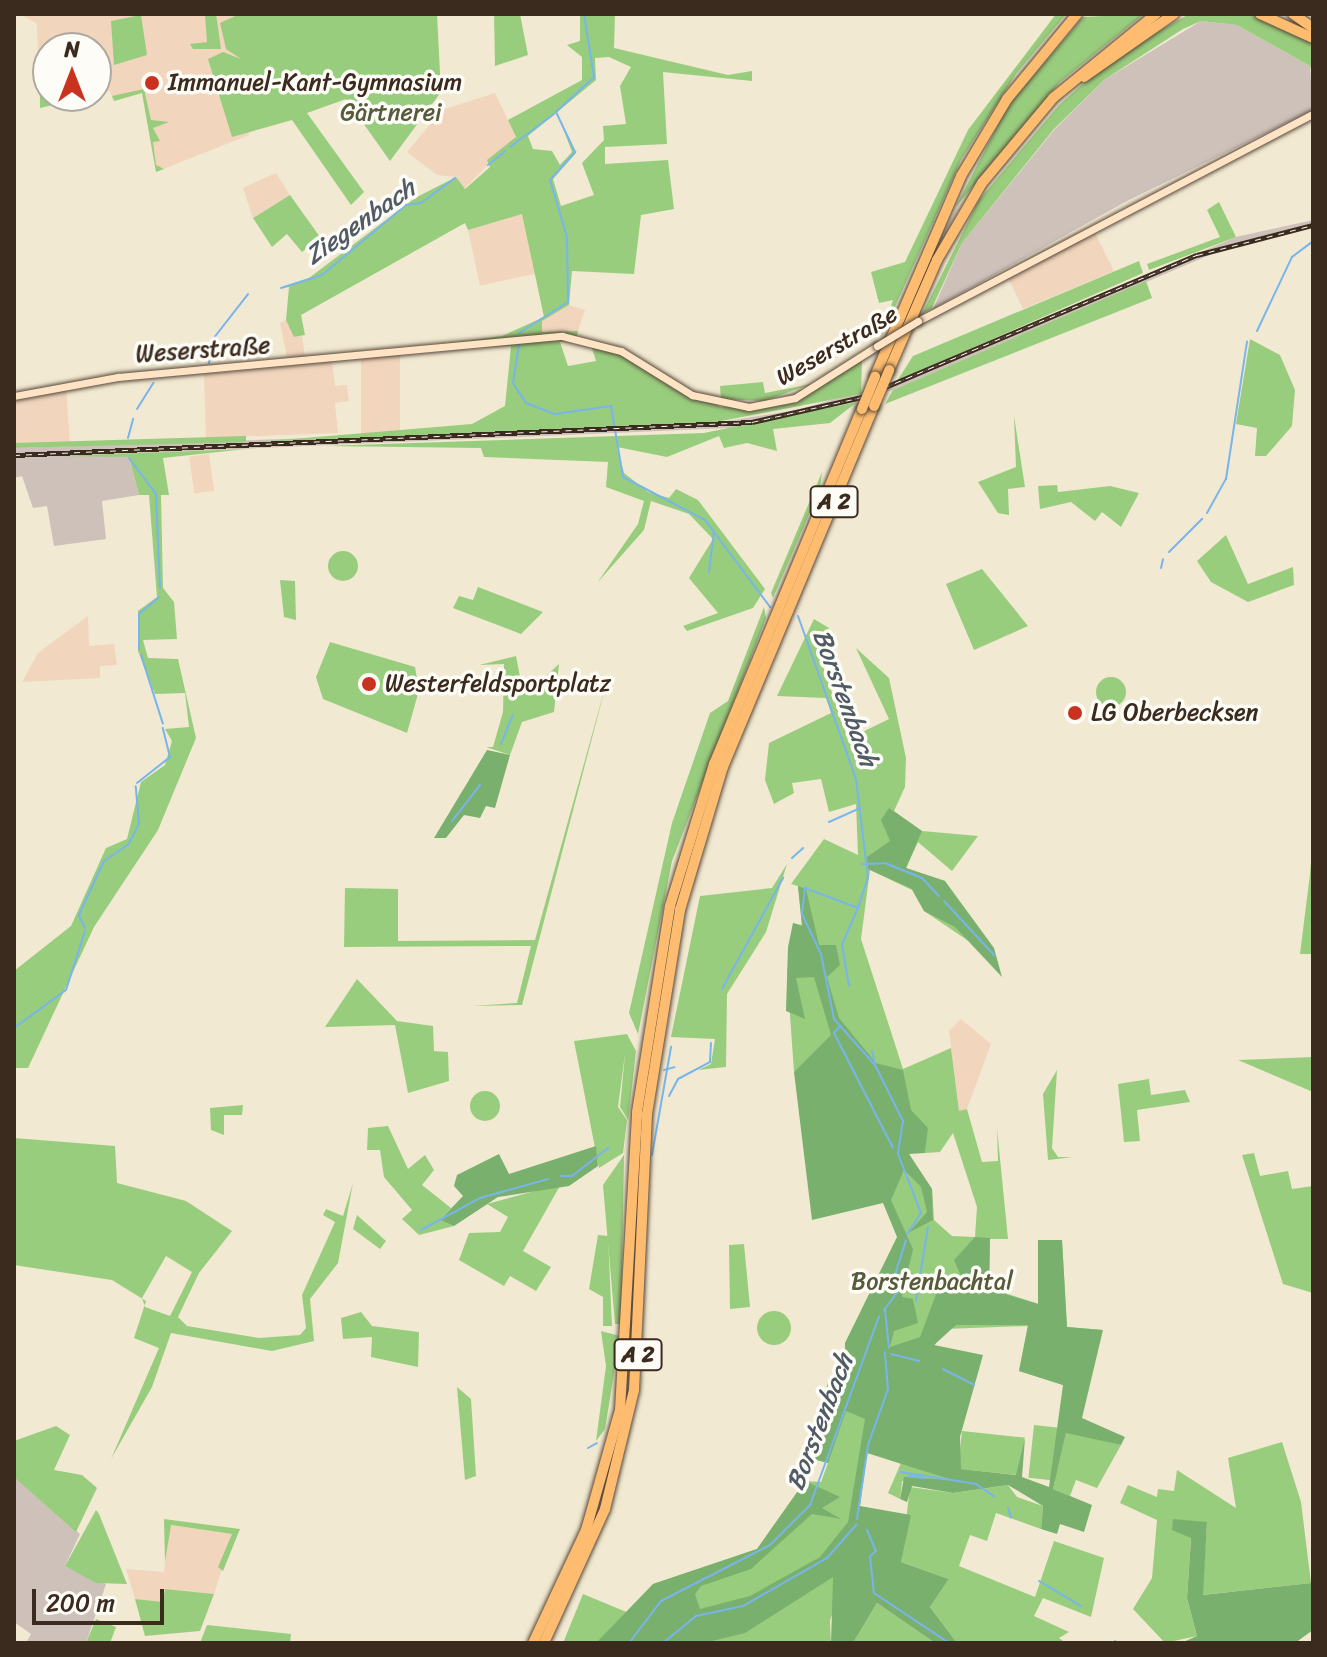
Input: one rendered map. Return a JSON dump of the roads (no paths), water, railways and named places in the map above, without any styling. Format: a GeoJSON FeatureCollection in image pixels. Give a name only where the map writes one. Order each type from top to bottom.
{"type":"FeatureCollection","features":[{"type":"Feature","properties":{"kind":"highway","name":"A 2"},"geometry":{"type":"LineString","coordinates":[[789,596],[875,376],[961,176],[1007,99],[1077,14]]}},
{"type":"Feature","properties":{"kind":"highway","name":"A 2"},"geometry":{"type":"LineString","coordinates":[[533,1643],[586,1530],[620,1410],[648,1050],[686,848],[789,596],[889,370],[969,203],[1053,98],[1156,14]]}},
{"type":"Feature","properties":{"kind":"highway"},"geometry":{"type":"LineString","coordinates":[[1053,98],[1174,14]]}},
{"type":"Feature","properties":{"kind":"highway"},"geometry":{"type":"LineString","coordinates":[[1152,28],[1183,14]]}},
{"type":"Feature","properties":{"kind":"highway"},"geometry":{"type":"LineString","coordinates":[[1260,14],[1313,38]]}},
{"type":"Feature","properties":{"kind":"highway"},"geometry":{"type":"LineString","coordinates":[[1293,14],[1313,28]]}},
{"type":"Feature","properties":{"kind":"highway","name":"A 2"},"geometry":{"type":"LineString","coordinates":[[544,1643],[600,1521],[632,1403],[648,1050]]}},
{"type":"Feature","properties":{"kind":"street","name":"Weserstraße"},"geometry":{"type":"LineString","coordinates":[[14,396],[118,377],[562,336],[621,351],[692,395],[749,407],[795,398],[918,321],[1313,114]]}},
{"type":"Feature","properties":{"kind":"waterway","name":"Borstenbach"},"geometry":{"type":"LineString","coordinates":[[519,333],[568,302],[567,237],[550,180],[575,152],[556,112],[594,77],[584,14]]}},
{"type":"Feature","properties":{"kind":"waterway","name":"Ziegenbach"},"geometry":{"type":"LineString","coordinates":[[510,147],[554,114]]}},
{"type":"Feature","properties":{"kind":"waterway","name":"Ziegenbach"},"geometry":{"type":"LineString","coordinates":[[488,165],[505,151]]}},
{"type":"Feature","properties":{"kind":"waterway","name":"Ziegenbach"},"geometry":{"type":"LineString","coordinates":[[281,288],[322,275],[406,205],[421,203],[455,178]]}},
{"type":"Feature","properties":{"kind":"waterway"},"geometry":{"type":"LineString","coordinates":[[1257,331],[1292,257],[1313,241]]}},
{"type":"Feature","properties":{"kind":"waterway","name":"Ziegenbach"},"geometry":{"type":"LineString","coordinates":[[209,363],[213,339],[248,294]]}},
{"type":"Feature","properties":{"kind":"waterway"},"geometry":{"type":"LineString","coordinates":[[1207,513],[1226,479],[1247,342]]}},
{"type":"Feature","properties":{"kind":"waterway","name":"Borstenbach"},"geometry":{"type":"LineString","coordinates":[[519,345],[513,383],[526,403],[555,414],[611,406],[623,477],[705,520],[770,607]]}},
{"type":"Feature","properties":{"kind":"waterway","name":"Ziegenbach"},"geometry":{"type":"LineString","coordinates":[[137,409],[153,383]]}},
{"type":"Feature","properties":{"kind":"waterway","name":"Ziegenbach"},"geometry":{"type":"LineString","coordinates":[[128,438],[133,419]]}},
{"type":"Feature","properties":{"kind":"waterway","name":"Ziegenbach"},"geometry":{"type":"LineString","coordinates":[[129,458],[156,494],[160,588]]}},
{"type":"Feature","properties":{"kind":"waterway"},"geometry":{"type":"LineString","coordinates":[[1169,552],[1202,519]]}},
{"type":"Feature","properties":{"kind":"waterway"},"geometry":{"type":"LineString","coordinates":[[709,572],[714,532]]}},
{"type":"Feature","properties":{"kind":"waterway"},"geometry":{"type":"LineString","coordinates":[[1161,568],[1163,559]]}},
{"type":"Feature","properties":{"kind":"waterway","name":"Ziegenbach"},"geometry":{"type":"LineString","coordinates":[[139,649],[139,614],[159,597]]}},
{"type":"Feature","properties":{"kind":"waterway","name":"Borstenbach"},"geometry":{"type":"LineString","coordinates":[[798,616],[856,779],[868,877],[858,908],[805,888],[802,914],[821,954],[834,1019],[875,1065],[903,1121],[898,1154],[921,1213],[907,1234]]}},
{"type":"Feature","properties":{"kind":"waterway","name":"Ziegenbach"},"geometry":{"type":"LineString","coordinates":[[141,655],[163,724]]}},
{"type":"Feature","properties":{"kind":"waterway"},"geometry":{"type":"LineString","coordinates":[[501,744],[513,715]]}},
{"type":"Feature","properties":{"kind":"waterway","name":"Ziegenbach"},"geometry":{"type":"LineString","coordinates":[[137,783],[170,757],[163,728]]}},
{"type":"Feature","properties":{"kind":"waterway"},"geometry":{"type":"LineString","coordinates":[[452,821],[480,785]]}},
{"type":"Feature","properties":{"kind":"waterway","name":"Ziegenbach"},"geometry":{"type":"LineString","coordinates":[[85,928],[79,915],[104,861],[128,845],[139,824],[136,786]]}},
{"type":"Feature","properties":{"kind":"waterway"},"geometry":{"type":"LineString","coordinates":[[829,822],[860,808]]}},
{"type":"Feature","properties":{"kind":"waterway"},"geometry":{"type":"LineString","coordinates":[[792,858],[803,848]]}},
{"type":"Feature","properties":{"kind":"waterway"},"geometry":{"type":"LineString","coordinates":[[862,864],[885,863],[922,878],[939,896]]}},
{"type":"Feature","properties":{"kind":"waterway"},"geometry":{"type":"LineString","coordinates":[[722,989],[783,878]]}},
{"type":"Feature","properties":{"kind":"waterway"},"geometry":{"type":"LineString","coordinates":[[944,901],[994,955]]}},
{"type":"Feature","properties":{"kind":"waterway"},"geometry":{"type":"LineString","coordinates":[[849,986],[842,945],[857,909]]}},
{"type":"Feature","properties":{"kind":"waterway","name":"Ziegenbach"},"geometry":{"type":"LineString","coordinates":[[14,1028],[66,990],[85,931]]}},
{"type":"Feature","properties":{"kind":"waterway"},"geometry":{"type":"LineString","coordinates":[[839,1027],[834,1033],[893,1148]]}},
{"type":"Feature","properties":{"kind":"waterway"},"geometry":{"type":"LineString","coordinates":[[669,1096],[678,1079],[710,1062],[711,1043]]}},
{"type":"Feature","properties":{"kind":"waterway"},"geometry":{"type":"LineString","coordinates":[[652,1155],[671,1047]]}},
{"type":"Feature","properties":{"kind":"waterway"},"geometry":{"type":"LineString","coordinates":[[872,1051],[875,1064]]}},
{"type":"Feature","properties":{"kind":"waterway"},"geometry":{"type":"LineString","coordinates":[[664,1070],[675,1067]]}},
{"type":"Feature","properties":{"kind":"waterway"},"geometry":{"type":"LineString","coordinates":[[560,1176],[572,1176],[608,1148]]}},
{"type":"Feature","properties":{"kind":"waterway"},"geometry":{"type":"LineString","coordinates":[[421,1230],[480,1198],[548,1179]]}},
{"type":"Feature","properties":{"kind":"waterway"},"geometry":{"type":"LineString","coordinates":[[916,1301],[928,1227]]}},
{"type":"Feature","properties":{"kind":"waterway","name":"Borstenbach"},"geometry":{"type":"LineString","coordinates":[[884,1310],[897,1293],[892,1284],[906,1240]]}},
{"type":"Feature","properties":{"kind":"waterway","name":"Borstenbach"},"geometry":{"type":"LineString","coordinates":[[885,1310],[889,1348]]}},
{"type":"Feature","properties":{"kind":"waterway","name":"Borstenbach"},"geometry":{"type":"LineString","coordinates":[[629,1643],[661,1601],[770,1545],[810,1505],[879,1316]]}},
{"type":"Feature","properties":{"kind":"waterway","name":"Borstenbach"},"geometry":{"type":"LineString","coordinates":[[857,1519],[868,1445],[888,1389],[885,1352]]}},
{"type":"Feature","properties":{"kind":"waterway"},"geometry":{"type":"LineString","coordinates":[[891,1354],[919,1361]]}},
{"type":"Feature","properties":{"kind":"waterway"},"geometry":{"type":"LineString","coordinates":[[943,1369],[974,1385]]}},
{"type":"Feature","properties":{"kind":"waterway"},"geometry":{"type":"LineString","coordinates":[[588,1448],[597,1443]]}},
{"type":"Feature","properties":{"kind":"waterway"},"geometry":{"type":"LineString","coordinates":[[901,1472],[976,1484],[994,1496]]}},
{"type":"Feature","properties":{"kind":"waterway"},"geometry":{"type":"LineString","coordinates":[[909,1476],[923,1478]]}},
{"type":"Feature","properties":{"kind":"waterway"},"geometry":{"type":"LineString","coordinates":[[1008,1508],[1011,1518]]}},
{"type":"Feature","properties":{"kind":"waterway","name":"Borstenbach"},"geometry":{"type":"LineString","coordinates":[[663,1643],[696,1616],[743,1606],[827,1558],[857,1524]]}},
{"type":"Feature","properties":{"kind":"waterway"},"geometry":{"type":"LineString","coordinates":[[867,1530],[876,1551],[870,1556],[874,1593],[949,1643]]}},
{"type":"Feature","properties":{"kind":"waterway"},"geometry":{"type":"LineString","coordinates":[[1039,1581],[1081,1606]]}},
{"type":"Feature","properties":{"kind":"railway"},"geometry":{"type":"LineString","coordinates":[[14,455],[752,422],[862,397],[1197,255],[1313,225]]}},
{"type":"Feature","properties":{"kind":"place","name":"Immanuel-Kant-Gymnasium"},"geometry":{"type":"Point","coordinates":[152,83]}},
{"type":"Feature","properties":{"kind":"place","name":"Westerfeldsportplatz"},"geometry":{"type":"Point","coordinates":[369,684]}},
{"type":"Feature","properties":{"kind":"place","name":"LG Oberbecksen"},"geometry":{"type":"Point","coordinates":[1075,713]}},
{"type":"Feature","properties":{"kind":"park label","name":"Gärtnerei"},"geometry":{"type":"Point","coordinates":[391,113]}},
{"type":"Feature","properties":{"kind":"park label","name":"Borstenbachtal"},"geometry":{"type":"Point","coordinates":[932,1282]}}]}
